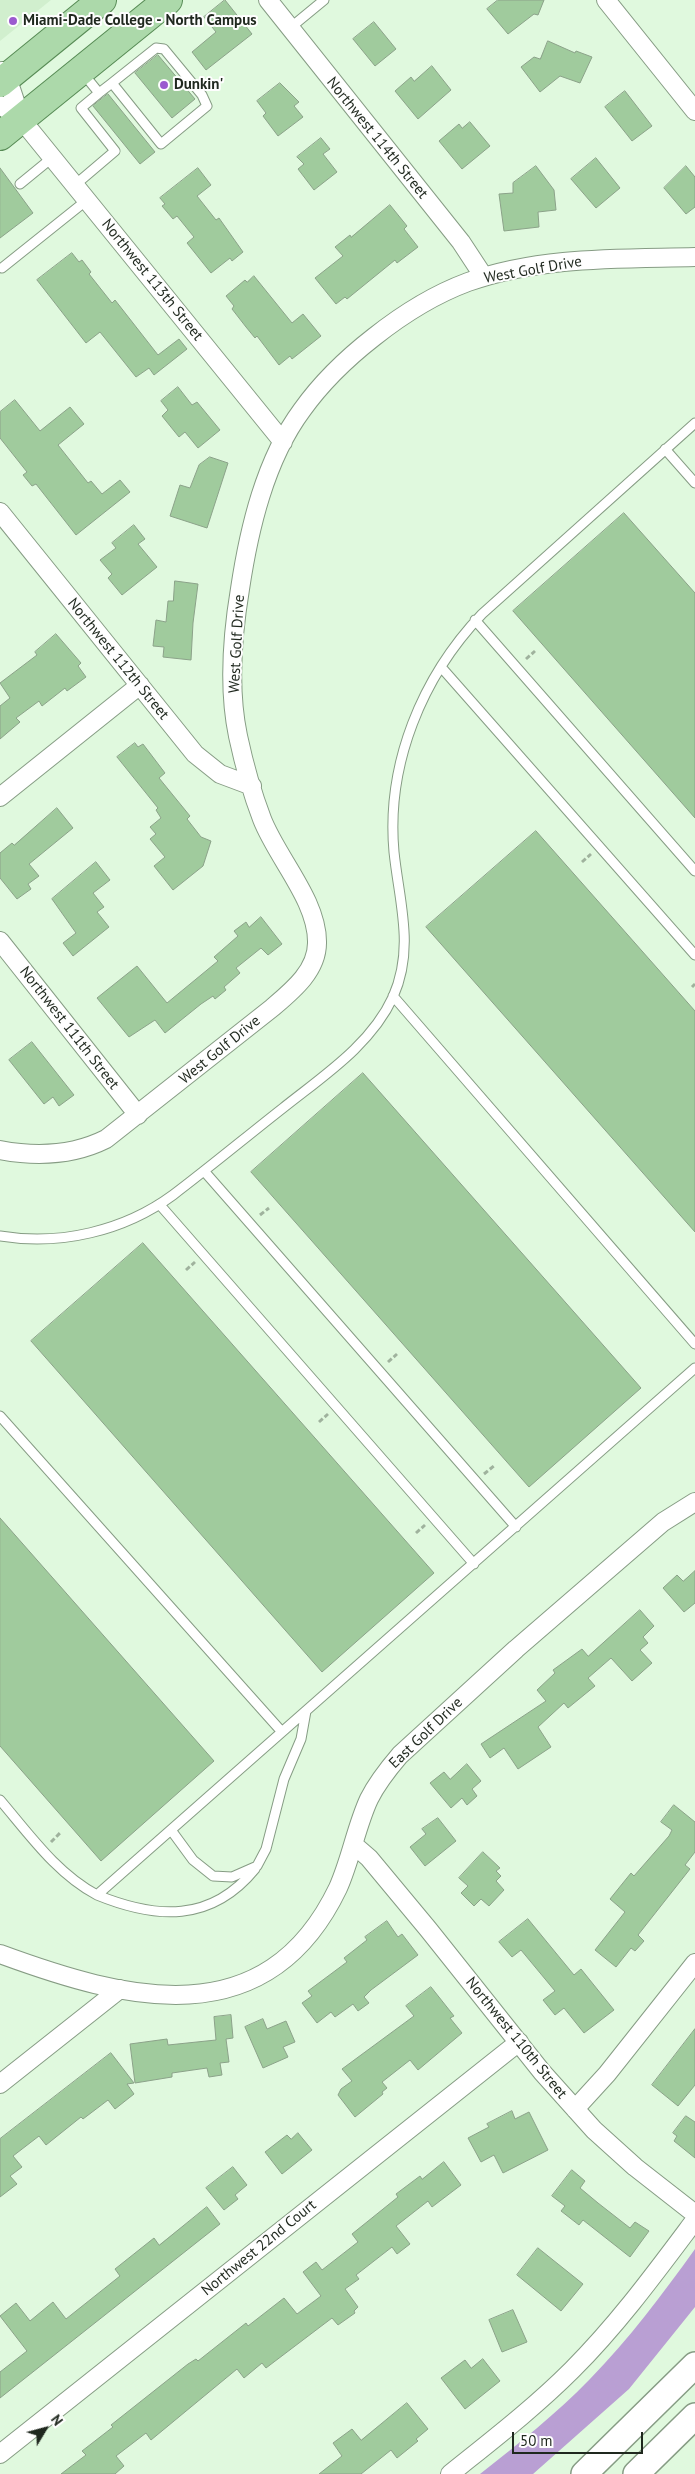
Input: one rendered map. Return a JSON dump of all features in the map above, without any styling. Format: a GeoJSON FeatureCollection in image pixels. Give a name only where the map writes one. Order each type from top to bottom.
{"type":"FeatureCollection","features":[{"type":"Feature","properties":{"kind":"main road"},"geometry":{"type":"LineString","coordinates":[[2,76],[102,0]]}},
{"type":"Feature","properties":{"kind":"main road"},"geometry":{"type":"LineString","coordinates":[[0,136],[10,112],[81,71],[168,0]]}},
{"type":"Feature","properties":{"kind":"main road"},"geometry":{"type":"LineString","coordinates":[[584,2474],[695,2365]]}},
{"type":"Feature","properties":{"kind":"main road"},"geometry":{"type":"LineString","coordinates":[[636,2474],[695,2416]]}},
{"type":"Feature","properties":{"kind":"street","name":"Northwest 114th Street"},"geometry":{"type":"LineString","coordinates":[[268,0],[461,242],[484,277]]}},
{"type":"Feature","properties":{"kind":"street"},"geometry":{"type":"LineString","coordinates":[[606,0],[695,111]]}},
{"type":"Feature","properties":{"kind":"street","name":"Northwest 113th Street"},"geometry":{"type":"LineString","coordinates":[[2,76],[10,112],[53,158],[284,442]]}},
{"type":"Feature","properties":{"kind":"street","name":"West Golf Drive"},"geometry":{"type":"LineString","coordinates":[[0,1150],[43,1154],[80,1150],[106,1139],[286,996],[301,981],[313,964],[318,942],[311,911],[262,820],[238,733],[232,669],[236,617],[254,521],[268,478],[284,442],[301,411],[313,396],[362,346],[414,307],[452,289],[484,277],[544,264],[595,259],[695,257]]}},
{"type":"Feature","properties":{"kind":"street","name":"Northwest 112th Street"},"geometry":{"type":"LineString","coordinates":[[0,512],[207,765],[220,774],[252,786]]}},
{"type":"Feature","properties":{"kind":"street"},"geometry":{"type":"LineString","coordinates":[[0,796],[140,685]]}},
{"type":"Feature","properties":{"kind":"street","name":"Northwest 111th Street"},"geometry":{"type":"LineString","coordinates":[[0,941],[138,1115]]}},
{"type":"Feature","properties":{"kind":"street","name":"East Golf Drive"},"geometry":{"type":"LineString","coordinates":[[0,1954],[73,1979],[157,1995],[198,1996],[229,1988],[265,1972],[295,1949],[316,1926],[336,1890],[354,1845],[369,1799],[385,1773],[404,1750],[516,1649],[663,1522],[695,1502]]}},
{"type":"Feature","properties":{"kind":"street","name":"Northwest 110th Street"},"geometry":{"type":"LineString","coordinates":[[354,1845],[369,1858],[575,2109],[622,2155],[695,2214]]}},
{"type":"Feature","properties":{"kind":"street"},"geometry":{"type":"LineString","coordinates":[[575,2109],[607,2074],[695,1963]]}},
{"type":"Feature","properties":{"kind":"street"},"geometry":{"type":"LineString","coordinates":[[0,2084],[120,1989]]}},
{"type":"Feature","properties":{"kind":"street","name":"Northwest 22nd Court"},"geometry":{"type":"LineString","coordinates":[[0,2454],[519,2042]]}},
{"type":"Feature","properties":{"kind":"street"},"geometry":{"type":"LineString","coordinates":[[450,2474],[531,2408],[572,2371],[638,2295],[695,2220]]}},
{"type":"Feature","properties":{"kind":"lane"},"geometry":{"type":"LineString","coordinates":[[290,28],[324,0]]}},
{"type":"Feature","properties":{"kind":"lane"},"geometry":{"type":"LineString","coordinates":[[75,185],[115,151],[81,108],[150,52],[156,48],[164,49],[202,95],[207,106],[161,144],[112,83]]}},
{"type":"Feature","properties":{"kind":"lane"},"geometry":{"type":"LineString","coordinates":[[81,71],[99,93]]}},
{"type":"Feature","properties":{"kind":"lane"},"geometry":{"type":"LineString","coordinates":[[20,184],[53,158]]}},
{"type":"Feature","properties":{"kind":"lane"},"geometry":{"type":"LineString","coordinates":[[2,268],[87,200]]}},
{"type":"Feature","properties":{"kind":"lane"},"geometry":{"type":"LineString","coordinates":[[0,1236],[36,1240],[88,1234],[119,1224],[160,1205],[359,1045],[380,1022],[394,996],[403,964],[405,941],[394,837],[394,806],[398,775],[410,730],[422,701],[441,667],[475,620],[695,423]]}},
{"type":"Feature","properties":{"kind":"lane"},"geometry":{"type":"LineString","coordinates":[[665,450],[695,483]]}},
{"type":"Feature","properties":{"kind":"lane"},"geometry":{"type":"LineString","coordinates":[[475,620],[695,871]]}},
{"type":"Feature","properties":{"kind":"lane"},"geometry":{"type":"LineString","coordinates":[[441,667],[695,955]]}},
{"type":"Feature","properties":{"kind":"lane"},"geometry":{"type":"LineString","coordinates":[[394,996],[695,1344]]}},
{"type":"Feature","properties":{"kind":"lane"},"geometry":{"type":"LineString","coordinates":[[204,1171],[516,1527]]}},
{"type":"Feature","properties":{"kind":"lane"},"geometry":{"type":"LineString","coordinates":[[160,1205],[474,1564]]}},
{"type":"Feature","properties":{"kind":"lane"},"geometry":{"type":"LineString","coordinates":[[97,1895],[695,1368]]}},
{"type":"Feature","properties":{"kind":"lane"},"geometry":{"type":"LineString","coordinates":[[0,1416],[282,1732]]}},
{"type":"Feature","properties":{"kind":"lane"},"geometry":{"type":"LineString","coordinates":[[0,1800],[61,1870],[83,1888],[97,1895],[144,1910],[180,1913],[201,1908],[222,1899],[242,1883],[257,1866],[266,1849],[284,1779],[301,1738],[306,1711]]}},
{"type":"Feature","properties":{"kind":"lane"},"geometry":{"type":"LineString","coordinates":[[171,1830],[193,1860],[214,1876],[232,1876],[257,1866]]}},
{"type":"Feature","properties":{"kind":"path"},"geometry":{"type":"LineString","coordinates":[[524,660],[535,651]]}},
{"type":"Feature","properties":{"kind":"path"},"geometry":{"type":"LineString","coordinates":[[582,862],[593,852]]}},
{"type":"Feature","properties":{"kind":"path"},"geometry":{"type":"LineString","coordinates":[[258,1217],[269,1208]]}},
{"type":"Feature","properties":{"kind":"path"},"geometry":{"type":"LineString","coordinates":[[186,1270],[197,1261]]}},
{"type":"Feature","properties":{"kind":"path"},"geometry":{"type":"LineString","coordinates":[[386,1364],[397,1354]]}},
{"type":"Feature","properties":{"kind":"path"},"geometry":{"type":"LineString","coordinates":[[319,1422],[330,1413]]}},
{"type":"Feature","properties":{"kind":"path"},"geometry":{"type":"LineString","coordinates":[[484,1474],[495,1465]]}},
{"type":"Feature","properties":{"kind":"path"},"geometry":{"type":"LineString","coordinates":[[416,1533],[427,1523]]}},
{"type":"Feature","properties":{"kind":"path"},"geometry":{"type":"LineString","coordinates":[[51,1842],[61,1832]]}},
{"type":"Feature","properties":{"kind":"shaded area","name":"Miami-Dade College - North Campus"},"geometry":{"type":"Polygon","coordinates":[[[0,0],[51,0],[0,41],[0,0]]]}},
{"type":"Feature","properties":{"kind":"shaded area"},"geometry":{"type":"Polygon","coordinates":[[[695,2249],[695,2307],[629,2389],[533,2474],[480,2474],[550,2417],[590,2379],[645,2316],[695,2249]]]}},
{"type":"Feature","properties":{"kind":"building"},"geometry":{"type":"Polygon","coordinates":[[[225,0],[252,34],[206,70],[192,52],[216,32],[204,17],[225,0]]]}},
{"type":"Feature","properties":{"kind":"building"},"geometry":{"type":"Polygon","coordinates":[[[498,0],[544,0],[538,15],[534,14],[508,34],[487,9],[498,0]]]}},
{"type":"Feature","properties":{"kind":"building"},"geometry":{"type":"Polygon","coordinates":[[[374,22],[396,49],[375,66],[353,39],[374,22]]]}},
{"type":"Feature","properties":{"kind":"building"},"geometry":{"type":"Polygon","coordinates":[[[548,41],[575,53],[576,51],[592,57],[580,83],[560,76],[540,92],[521,67],[534,57],[540,59],[548,41]]]}},
{"type":"Feature","properties":{"kind":"building"},"geometry":{"type":"Polygon","coordinates":[[[158,55],[195,99],[172,118],[135,73],[158,55]]]}},
{"type":"Feature","properties":{"kind":"building"},"geometry":{"type":"Polygon","coordinates":[[[432,66],[451,90],[418,119],[395,91],[411,77],[414,81],[432,66]]]}},
{"type":"Feature","properties":{"kind":"building"},"geometry":{"type":"Polygon","coordinates":[[[280,83],[299,102],[294,106],[303,117],[278,136],[263,116],[266,113],[257,101],[280,83]]]}},
{"type":"Feature","properties":{"kind":"building"},"geometry":{"type":"Polygon","coordinates":[[[625,91],[652,126],[632,141],[605,107],[625,91]]]}},
{"type":"Feature","properties":{"kind":"building"},"geometry":{"type":"Polygon","coordinates":[[[108,94],[155,152],[140,164],[93,106],[108,94]]]}},
{"type":"Feature","properties":{"kind":"building"},"geometry":{"type":"Polygon","coordinates":[[[470,122],[490,146],[462,169],[439,141],[459,124],[462,128],[470,122]]]}},
{"type":"Feature","properties":{"kind":"building"},"geometry":{"type":"Polygon","coordinates":[[[321,138],[330,149],[323,154],[337,172],[314,190],[298,169],[304,164],[297,157],[321,138]]]}},
{"type":"Feature","properties":{"kind":"building"},"geometry":{"type":"Polygon","coordinates":[[[596,158],[620,188],[596,208],[571,179],[596,158]]]}},
{"type":"Feature","properties":{"kind":"building"},"geometry":{"type":"Polygon","coordinates":[[[536,166],[554,190],[556,210],[538,212],[539,227],[504,231],[499,194],[513,193],[513,183],[536,166]]]}},
{"type":"Feature","properties":{"kind":"building"},"geometry":{"type":"Polygon","coordinates":[[[686,166],[695,177],[695,207],[686,214],[664,188],[686,166]]]}},
{"type":"Feature","properties":{"kind":"building"},"geometry":{"type":"Polygon","coordinates":[[[0,168],[33,213],[0,238],[0,168]]]}},
{"type":"Feature","properties":{"kind":"building"},"geometry":{"type":"Polygon","coordinates":[[[198,168],[211,185],[197,196],[216,220],[219,218],[243,252],[232,261],[230,258],[211,273],[187,243],[194,237],[177,216],[173,219],[162,206],[165,204],[160,198],[198,168]]]}},
{"type":"Feature","properties":{"kind":"building"},"geometry":{"type":"Polygon","coordinates":[[[390,205],[407,226],[404,229],[418,247],[397,263],[395,260],[347,299],[345,297],[336,304],[315,278],[343,256],[335,247],[350,235],[351,237],[390,205]]]}},
{"type":"Feature","properties":{"kind":"building"},"geometry":{"type":"Polygon","coordinates":[[[72,253],[79,262],[82,260],[91,272],[89,274],[112,303],[115,300],[158,355],[179,339],[187,349],[154,375],[149,368],[136,377],[100,332],[86,343],[37,280],[72,253]]]}},
{"type":"Feature","properties":{"kind":"building"},"geometry":{"type":"Polygon","coordinates":[[[254,276],[292,323],[303,314],[321,336],[292,359],[290,356],[279,365],[257,336],[255,338],[232,309],[234,306],[226,296],[245,280],[247,282],[254,276]]]}},
{"type":"Feature","properties":{"kind":"building"},"geometry":{"type":"Polygon","coordinates":[[[178,387],[192,405],[197,402],[220,430],[198,448],[185,432],[179,437],[162,416],[168,410],[161,401],[178,387]]]}},
{"type":"Feature","properties":{"kind":"building"},"geometry":{"type":"Polygon","coordinates":[[[15,400],[40,431],[70,407],[84,424],[58,445],[88,483],[91,481],[102,494],[120,480],[130,492],[76,535],[36,484],[32,486],[23,475],[27,472],[0,438],[0,412],[15,400]]]}},
{"type":"Feature","properties":{"kind":"building"},"geometry":{"type":"Polygon","coordinates":[[[210,457],[228,463],[207,528],[170,516],[180,485],[190,488],[199,465],[210,457]]]}},
{"type":"Feature","properties":{"kind":"building"},"geometry":{"type":"Polygon","coordinates":[[[624,513],[695,593],[695,818],[513,611],[624,513]]]}},
{"type":"Feature","properties":{"kind":"building"},"geometry":{"type":"Polygon","coordinates":[[[134,525],[145,539],[138,544],[157,567],[122,595],[108,578],[112,574],[100,560],[116,548],[112,543],[134,525]]]}},
{"type":"Feature","properties":{"kind":"building"},"geometry":{"type":"Polygon","coordinates":[[[175,581],[198,584],[191,660],[163,657],[164,647],[153,646],[156,620],[166,622],[168,601],[173,601],[175,581]]]}},
{"type":"Feature","properties":{"kind":"building"},"geometry":{"type":"Polygon","coordinates":[[[56,634],[81,663],[78,666],[86,677],[67,691],[65,688],[42,706],[39,701],[16,718],[20,722],[0,739],[0,706],[10,698],[0,683],[37,655],[35,652],[56,634]]]}},
{"type":"Feature","properties":{"kind":"building"},"geometry":{"type":"Polygon","coordinates":[[[135,743],[138,747],[143,744],[165,773],[159,778],[190,816],[187,819],[201,837],[211,841],[203,866],[173,890],[154,866],[165,857],[150,839],[156,834],[150,827],[161,818],[156,810],[158,808],[117,757],[135,743]]]}},
{"type":"Feature","properties":{"kind":"building"},"geometry":{"type":"Polygon","coordinates":[[[57,808],[73,828],[29,864],[39,876],[28,884],[31,889],[17,899],[0,878],[0,853],[12,843],[14,845],[57,808]]]}},
{"type":"Feature","properties":{"kind":"building"},"geometry":{"type":"Polygon","coordinates":[[[536,831],[695,1011],[695,1232],[426,927],[536,831]]]}},
{"type":"Feature","properties":{"kind":"building"},"geometry":{"type":"Polygon","coordinates":[[[96,862],[110,880],[93,893],[104,907],[97,912],[109,927],[73,956],[63,943],[76,933],[52,899],[96,862]]]}},
{"type":"Feature","properties":{"kind":"building"},"geometry":{"type":"Polygon","coordinates":[[[261,917],[282,944],[268,955],[261,948],[236,968],[240,973],[224,987],[226,990],[215,999],[213,996],[201,1004],[165,1033],[155,1020],[129,1037],[97,998],[137,966],[167,1003],[218,961],[214,957],[238,936],[234,931],[246,922],[249,927],[261,917]]]}},
{"type":"Feature","properties":{"kind":"building"},"geometry":{"type":"Polygon","coordinates":[[[32,1042],[74,1095],[59,1106],[53,1097],[44,1104],[9,1060],[32,1042]]]}},
{"type":"Feature","properties":{"kind":"building"},"geometry":{"type":"Polygon","coordinates":[[[363,1073],[641,1388],[529,1487],[251,1172],[363,1073]]]}},
{"type":"Feature","properties":{"kind":"building"},"geometry":{"type":"Polygon","coordinates":[[[143,1243],[434,1573],[322,1672],[31,1341],[143,1243]]]}},
{"type":"Feature","properties":{"kind":"building"},"geometry":{"type":"Polygon","coordinates":[[[0,1518],[214,1761],[101,1861],[0,1746],[0,1518]]]}},
{"type":"Feature","properties":{"kind":"building"},"geometry":{"type":"Polygon","coordinates":[[[695,1571],[695,1603],[684,1612],[663,1588],[677,1575],[683,1581],[695,1571]]]}},
{"type":"Feature","properties":{"kind":"building"},"geometry":{"type":"Polygon","coordinates":[[[640,1610],[654,1626],[643,1637],[648,1643],[640,1650],[652,1663],[632,1681],[611,1658],[588,1678],[595,1686],[568,1708],[564,1703],[538,1727],[551,1747],[518,1769],[504,1748],[490,1758],[481,1744],[546,1701],[537,1690],[555,1673],[553,1670],[582,1649],[588,1656],[640,1610]]]}},
{"type":"Feature","properties":{"kind":"building"},"geometry":{"type":"Polygon","coordinates":[[[467,1764],[481,1781],[472,1789],[477,1796],[467,1805],[462,1798],[451,1808],[430,1783],[444,1772],[450,1779],[467,1764]]]}},
{"type":"Feature","properties":{"kind":"building"},"geometry":{"type":"Polygon","coordinates":[[[674,1805],[695,1822],[695,1852],[685,1865],[690,1869],[638,1935],[644,1941],[635,1951],[631,1948],[616,1967],[595,1950],[625,1912],[610,1899],[631,1873],[634,1876],[669,1836],[672,1830],[661,1822],[674,1805]]]}},
{"type":"Feature","properties":{"kind":"building"},"geometry":{"type":"Polygon","coordinates":[[[438,1818],[456,1841],[425,1866],[410,1847],[426,1834],[422,1829],[438,1818]]]}},
{"type":"Feature","properties":{"kind":"building"},"geometry":{"type":"Polygon","coordinates":[[[483,1852],[500,1868],[496,1871],[501,1876],[496,1881],[504,1890],[489,1906],[481,1899],[474,1906],[461,1893],[468,1886],[459,1878],[483,1852]]]}},
{"type":"Feature","properties":{"kind":"building"},"geometry":{"type":"Polygon","coordinates":[[[528,1919],[574,1975],[581,1969],[614,2010],[584,2033],[564,2008],[555,2015],[543,2000],[555,1991],[521,1950],[512,1957],[499,1942],[528,1919]]]}},
{"type":"Feature","properties":{"kind":"building"},"geometry":{"type":"Polygon","coordinates":[[[387,1921],[398,1937],[402,1934],[418,1955],[371,1990],[364,1997],[369,2003],[358,2011],[353,2004],[335,2017],[331,2012],[317,2023],[302,2003],[312,1996],[308,1991],[347,1962],[344,1958],[367,1940],[365,1937],[387,1921]]]}},
{"type":"Feature","properties":{"kind":"building"},"geometry":{"type":"Polygon","coordinates":[[[431,1987],[454,2016],[450,2018],[462,2033],[418,2070],[410,2060],[382,2082],[387,2088],[382,2092],[383,2094],[355,2117],[338,2095],[341,2089],[352,2081],[342,2069],[414,2016],[406,2006],[431,1987]]]}},
{"type":"Feature","properties":{"kind":"building"},"geometry":{"type":"Polygon","coordinates":[[[231,2015],[233,2038],[226,2039],[229,2062],[220,2063],[222,2075],[209,2077],[207,2068],[172,2073],[172,2077],[135,2083],[130,2044],[167,2039],[168,2045],[216,2040],[214,2017],[231,2015]]]}},
{"type":"Feature","properties":{"kind":"building"},"geometry":{"type":"Polygon","coordinates":[[[263,2019],[267,2029],[286,2021],[295,2042],[283,2047],[288,2057],[263,2068],[245,2027],[263,2019]]]}},
{"type":"Feature","properties":{"kind":"building"},"geometry":{"type":"Polygon","coordinates":[[[695,2029],[695,2085],[678,2106],[652,2085],[695,2029]]]}},
{"type":"Feature","properties":{"kind":"building"},"geometry":{"type":"Polygon","coordinates":[[[111,2053],[134,2083],[127,2084],[134,2094],[115,2109],[108,2100],[83,2119],[81,2117],[46,2145],[39,2136],[13,2156],[22,2167],[10,2176],[17,2184],[0,2197],[0,2139],[111,2053]]]}},
{"type":"Feature","properties":{"kind":"building"},"geometry":{"type":"Polygon","coordinates":[[[512,2111],[515,2119],[529,2112],[548,2150],[503,2173],[494,2155],[481,2162],[468,2138],[489,2127],[487,2124],[512,2111]]]}},
{"type":"Feature","properties":{"kind":"building"},"geometry":{"type":"Polygon","coordinates":[[[686,2116],[695,2122],[695,2158],[674,2141],[677,2136],[673,2133],[686,2116]]]}},
{"type":"Feature","properties":{"kind":"building"},"geometry":{"type":"Polygon","coordinates":[[[298,2133],[312,2150],[282,2174],[265,2152],[287,2135],[291,2139],[298,2133]]]}},
{"type":"Feature","properties":{"kind":"building"},"geometry":{"type":"Polygon","coordinates":[[[444,2162],[461,2185],[432,2207],[428,2201],[396,2226],[410,2244],[397,2254],[392,2247],[356,2275],[359,2279],[345,2289],[358,2307],[354,2311],[355,2313],[338,2325],[332,2318],[266,2368],[262,2363],[244,2378],[237,2369],[151,2440],[146,2433],[116,2456],[124,2466],[115,2474],[61,2474],[86,2455],[82,2451],[113,2427],[111,2425],[188,2364],[196,2359],[198,2361],[246,2323],[248,2326],[284,2298],[297,2314],[321,2296],[303,2272],[316,2262],[322,2270],[358,2242],[352,2234],[398,2197],[396,2194],[420,2176],[422,2179],[444,2162]]]}},
{"type":"Feature","properties":{"kind":"building"},"geometry":{"type":"Polygon","coordinates":[[[233,2167],[247,2185],[235,2195],[238,2199],[224,2210],[206,2188],[233,2167]]]}},
{"type":"Feature","properties":{"kind":"building"},"geometry":{"type":"Polygon","coordinates":[[[572,2170],[585,2181],[580,2188],[598,2203],[630,2228],[635,2222],[649,2231],[630,2257],[583,2220],[579,2225],[561,2211],[565,2206],[552,2196],[572,2170]]]}},
{"type":"Feature","properties":{"kind":"building"},"geometry":{"type":"Polygon","coordinates":[[[207,2207],[220,2224],[0,2398],[0,2372],[27,2351],[0,2316],[16,2303],[30,2321],[53,2302],[66,2319],[120,2276],[115,2269],[154,2238],[159,2245],[207,2207]]]}},
{"type":"Feature","properties":{"kind":"building"},"geometry":{"type":"Polygon","coordinates":[[[538,2248],[583,2284],[561,2311],[517,2275],[538,2248]]]}},
{"type":"Feature","properties":{"kind":"building"},"geometry":{"type":"Polygon","coordinates":[[[513,2310],[527,2342],[502,2352],[489,2320],[513,2310]]]}},
{"type":"Feature","properties":{"kind":"building"},"geometry":{"type":"Polygon","coordinates":[[[483,2359],[500,2381],[465,2409],[441,2378],[465,2360],[471,2368],[483,2359]]]}},
{"type":"Feature","properties":{"kind":"building"},"geometry":{"type":"Polygon","coordinates":[[[407,2403],[428,2429],[416,2439],[418,2441],[397,2458],[391,2450],[361,2474],[319,2474],[342,2456],[333,2443],[352,2429],[361,2440],[407,2403]]]}},
{"type":"Feature","properties":{"kind":"place","name":"Miami-Dade College - North Campus"},"geometry":{"type":"Point","coordinates":[13,21]}},
{"type":"Feature","properties":{"kind":"place","name":"Dunkin'"},"geometry":{"type":"Point","coordinates":[164,85]}}]}
